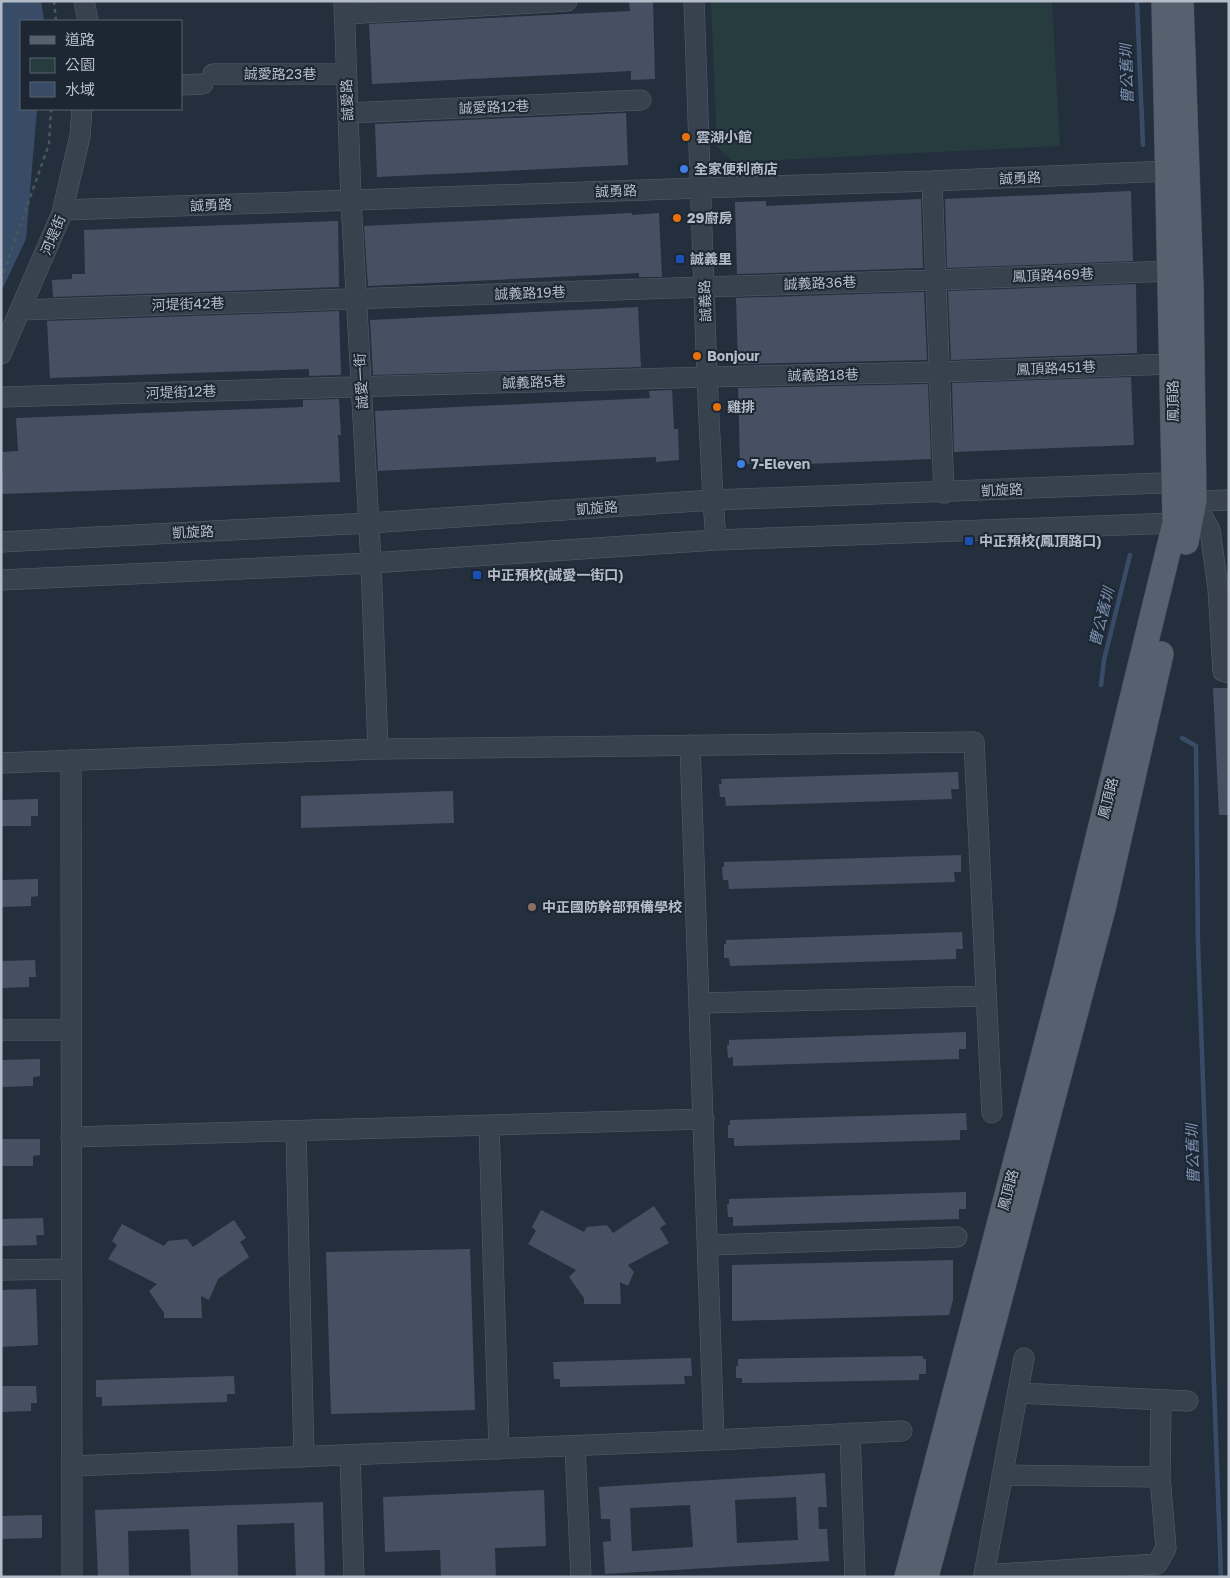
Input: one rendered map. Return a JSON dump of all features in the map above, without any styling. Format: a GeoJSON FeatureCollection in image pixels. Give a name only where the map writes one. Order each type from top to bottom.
{"type":"FeatureCollection","features":[{"type":"Feature","properties":{"kind":"main road","name":"鳳頂路"},"geometry":{"type":"LineString","coordinates":[[1164,1],[1173,364],[1187,489]]}},
{"type":"Feature","properties":{"kind":"main road","name":"鳳頂路"},"geometry":{"type":"LineString","coordinates":[[926,1577],[1103,909],[1182,525],[1187,489],[1191,276],[1181,1]]}},
{"type":"Feature","properties":{"kind":"main road","name":"鳳頂路"},"geometry":{"type":"LineString","coordinates":[[907,1577],[1182,525]]}},
{"type":"Feature","properties":{"kind":"street"},"geometry":{"type":"LineString","coordinates":[[84,1],[88,20]]}},
{"type":"Feature","properties":{"kind":"street"},"geometry":{"type":"LineString","coordinates":[[344,7],[568,1]]}},
{"type":"Feature","properties":{"kind":"street","name":"誠義路"},"geometry":{"type":"LineString","coordinates":[[694,1],[707,377],[716,540]]}},
{"type":"Feature","properties":{"kind":"street","name":"誠愛路"},"geometry":{"type":"LineString","coordinates":[[344,7],[351,200]]}},
{"type":"Feature","properties":{"kind":"street","name":"誠愛路23巷"},"geometry":{"type":"LineString","coordinates":[[182,84],[208,79],[346,74]]}},
{"type":"Feature","properties":{"kind":"street","name":"誠愛路12巷"},"geometry":{"type":"LineString","coordinates":[[348,113],[641,100]]}},
{"type":"Feature","properties":{"kind":"street","name":"河堤街"},"geometry":{"type":"LineString","coordinates":[[1,354],[63,210],[80,136],[82,110]]}},
{"type":"Feature","properties":{"kind":"street","name":"誠勇路"},"geometry":{"type":"LineString","coordinates":[[63,210],[932,181],[1168,171]]}},
{"type":"Feature","properties":{"kind":"street"},"geometry":{"type":"LineString","coordinates":[[932,181],[944,493]]}},
{"type":"Feature","properties":{"kind":"street","name":"誠愛一街"},"geometry":{"type":"LineString","coordinates":[[351,200],[371,563],[378,749]]}},
{"type":"Feature","properties":{"kind":"street","name":"鳳頂路469巷"},"geometry":{"type":"LineString","coordinates":[[936,280],[1170,271]]}},
{"type":"Feature","properties":{"kind":"street","name":"誠義路36巷"},"geometry":{"type":"LineString","coordinates":[[704,287],[936,280]]}},
{"type":"Feature","properties":{"kind":"street","name":"誠義路19巷"},"geometry":{"type":"LineString","coordinates":[[356,298],[704,287]]}},
{"type":"Feature","properties":{"kind":"street","name":"河堤街42巷"},"geometry":{"type":"LineString","coordinates":[[20,310],[356,298]]}},
{"type":"Feature","properties":{"kind":"street","name":"鳳頂路451巷"},"geometry":{"type":"LineString","coordinates":[[939,372],[1173,364]]}},
{"type":"Feature","properties":{"kind":"street","name":"誠義路18巷"},"geometry":{"type":"LineString","coordinates":[[707,377],[939,372]]}},
{"type":"Feature","properties":{"kind":"street","name":"誠義路5巷"},"geometry":{"type":"LineString","coordinates":[[361,387],[707,377]]}},
{"type":"Feature","properties":{"kind":"street","name":"河堤街12巷"},"geometry":{"type":"LineString","coordinates":[[1,397],[361,387]]}},
{"type":"Feature","properties":{"kind":"street"},"geometry":{"type":"LineString","coordinates":[[1187,489],[1210,530],[1218,588],[1223,671],[1229,673]]}},
{"type":"Feature","properties":{"kind":"street","name":"凱旋路"},"geometry":{"type":"LineString","coordinates":[[1,542],[369,523],[713,500],[944,493],[1187,489],[1229,500]]}},
{"type":"Feature","properties":{"kind":"street"},"geometry":{"type":"LineString","coordinates":[[1,580],[371,563],[716,540],[1182,525]]}},
{"type":"Feature","properties":{"kind":"street"},"geometry":{"type":"LineString","coordinates":[[1,763],[378,749],[974,742],[992,1113]]}},
{"type":"Feature","properties":{"kind":"street"},"geometry":{"type":"LineString","coordinates":[[690,745],[714,1440]]}},
{"type":"Feature","properties":{"kind":"street"},"geometry":{"type":"LineString","coordinates":[[70,760],[72,1577]]}},
{"type":"Feature","properties":{"kind":"street"},"geometry":{"type":"LineString","coordinates":[[699,1003],[986,996]]}},
{"type":"Feature","properties":{"kind":"street"},"geometry":{"type":"LineString","coordinates":[[1,1030],[71,1030]]}},
{"type":"Feature","properties":{"kind":"street"},"geometry":{"type":"LineString","coordinates":[[71,1137],[704,1119]]}},
{"type":"Feature","properties":{"kind":"street"},"geometry":{"type":"LineString","coordinates":[[489,1125],[499,1449]]}},
{"type":"Feature","properties":{"kind":"street"},"geometry":{"type":"LineString","coordinates":[[296,1131],[304,1457]]}},
{"type":"Feature","properties":{"kind":"street"},"geometry":{"type":"LineString","coordinates":[[708,1245],[957,1237]]}},
{"type":"Feature","properties":{"kind":"street"},"geometry":{"type":"LineString","coordinates":[[1,1270],[71,1269]]}},
{"type":"Feature","properties":{"kind":"street"},"geometry":{"type":"LineString","coordinates":[[1024,1358],[982,1576],[1157,1564],[1166,1548],[1160,1478],[1161,1400]]}},
{"type":"Feature","properties":{"kind":"street"},"geometry":{"type":"LineString","coordinates":[[1018,1393],[1188,1401]]}},
{"type":"Feature","properties":{"kind":"street"},"geometry":{"type":"LineString","coordinates":[[72,1466],[714,1440],[902,1430]]}},
{"type":"Feature","properties":{"kind":"street"},"geometry":{"type":"LineString","coordinates":[[850,1433],[855,1577]]}},
{"type":"Feature","properties":{"kind":"street"},"geometry":{"type":"LineString","coordinates":[[575,1446],[581,1577]]}},
{"type":"Feature","properties":{"kind":"street"},"geometry":{"type":"LineString","coordinates":[[350,1455],[354,1577]]}},
{"type":"Feature","properties":{"kind":"street"},"geometry":{"type":"LineString","coordinates":[[1002,1475],[1160,1478]]}},
{"type":"Feature","properties":{"kind":"path"},"geometry":{"type":"LineString","coordinates":[[54,1],[56,20]]}},
{"type":"Feature","properties":{"kind":"path"},"geometry":{"type":"LineString","coordinates":[[1,280],[49,144],[51,110]]}},
{"type":"Feature","properties":{"kind":"green space"},"geometry":{"type":"Polygon","coordinates":[[[711,1],[1052,1],[1060,146],[734,162],[717,147],[711,1]]]}},
{"type":"Feature","properties":{"kind":"water"},"geometry":{"type":"Polygon","coordinates":[[[1,1],[41,1],[44,20],[20,20],[20,110],[37,110],[26,239],[1,292],[1,1]]]}},
{"type":"Feature","properties":{"kind":"building"},"geometry":{"type":"Polygon","coordinates":[[[629,1],[653,1],[655,79],[631,80],[631,71],[372,84],[369,24],[630,11],[629,1]]]}},
{"type":"Feature","properties":{"kind":"building"},"geometry":{"type":"Polygon","coordinates":[[[626,113],[628,165],[377,177],[375,124],[626,113]]]}},
{"type":"Feature","properties":{"kind":"building"},"geometry":{"type":"Polygon","coordinates":[[[1131,191],[1133,261],[947,268],[945,199],[1131,191]]]}},
{"type":"Feature","properties":{"kind":"building"},"geometry":{"type":"Polygon","coordinates":[[[921,199],[923,268],[737,274],[735,202],[766,201],[766,206],[921,199]]]}},
{"type":"Feature","properties":{"kind":"building"},"geometry":{"type":"Polygon","coordinates":[[[632,213],[632,215],[659,213],[662,277],[639,277],[639,273],[368,286],[364,226],[632,213]]]}},
{"type":"Feature","properties":{"kind":"building"},"geometry":{"type":"Polygon","coordinates":[[[338,221],[339,287],[53,297],[52,280],[72,279],[72,274],[85,274],[84,230],[338,221]]]}},
{"type":"Feature","properties":{"kind":"building"},"geometry":{"type":"Polygon","coordinates":[[[1136,284],[1137,353],[951,360],[948,291],[1136,284]]]}},
{"type":"Feature","properties":{"kind":"building"},"geometry":{"type":"Polygon","coordinates":[[[924,292],[927,360],[738,364],[736,298],[924,292]]]}},
{"type":"Feature","properties":{"kind":"building"},"geometry":{"type":"Polygon","coordinates":[[[638,307],[641,367],[373,375],[370,320],[638,307]]]}},
{"type":"Feature","properties":{"kind":"building"},"geometry":{"type":"Polygon","coordinates":[[[339,311],[341,375],[309,376],[309,369],[50,378],[47,321],[339,311]]]}},
{"type":"Feature","properties":{"kind":"building"},"geometry":{"type":"Polygon","coordinates":[[[1131,377],[1134,445],[954,452],[952,383],[1131,377]]]}},
{"type":"Feature","properties":{"kind":"building"},"geometry":{"type":"Polygon","coordinates":[[[928,384],[931,459],[775,466],[775,463],[740,464],[738,388],[928,384]]]}},
{"type":"Feature","properties":{"kind":"building"},"geometry":{"type":"Polygon","coordinates":[[[672,390],[674,429],[678,429],[679,460],[656,462],[656,457],[378,471],[375,411],[650,398],[649,391],[672,390]]]}},
{"type":"Feature","properties":{"kind":"building"},"geometry":{"type":"Polygon","coordinates":[[[339,399],[341,435],[338,435],[340,482],[1,494],[2,452],[18,451],[16,418],[303,407],[303,400],[339,399]]]}},
{"type":"Feature","properties":{"kind":"building"},"geometry":{"type":"Polygon","coordinates":[[[1213,688],[1229,688],[1229,815],[1219,815],[1213,688]]]}},
{"type":"Feature","properties":{"kind":"building"},"geometry":{"type":"Polygon","coordinates":[[[958,772],[959,789],[951,789],[952,799],[726,806],[725,797],[720,797],[719,784],[722,784],[721,779],[958,772]]]}},
{"type":"Feature","properties":{"kind":"building"},"geometry":{"type":"Polygon","coordinates":[[[453,791],[454,823],[301,828],[301,796],[453,791]]]}},
{"type":"Feature","properties":{"kind":"building"},"geometry":{"type":"Polygon","coordinates":[[[38,799],[38,816],[31,816],[31,826],[1,826],[1,800],[38,799]]]}},
{"type":"Feature","properties":{"kind":"building"},"geometry":{"type":"Polygon","coordinates":[[[961,855],[961,872],[954,872],[955,882],[729,889],[728,880],[723,880],[722,867],[724,867],[724,862],[961,855]]]}},
{"type":"Feature","properties":{"kind":"building"},"geometry":{"type":"Polygon","coordinates":[[[38,879],[38,896],[31,897],[31,906],[1,907],[1,880],[38,879]]]}},
{"type":"Feature","properties":{"kind":"building"},"geometry":{"type":"Polygon","coordinates":[[[962,932],[963,949],[956,949],[956,959],[730,966],[729,958],[724,958],[724,944],[726,944],[726,940],[962,932]]]}},
{"type":"Feature","properties":{"kind":"building"},"geometry":{"type":"Polygon","coordinates":[[[35,960],[36,977],[29,977],[29,987],[1,988],[1,961],[35,960]]]}},
{"type":"Feature","properties":{"kind":"building"},"geometry":{"type":"Polygon","coordinates":[[[966,1032],[966,1049],[959,1049],[959,1059],[733,1066],[733,1057],[728,1058],[727,1045],[729,1045],[729,1040],[966,1032]]]}},
{"type":"Feature","properties":{"kind":"building"},"geometry":{"type":"Polygon","coordinates":[[[40,1059],[40,1076],[33,1077],[33,1086],[1,1087],[1,1060],[40,1059]]]}},
{"type":"Feature","properties":{"kind":"building"},"geometry":{"type":"Polygon","coordinates":[[[966,1113],[967,1130],[960,1130],[960,1140],[734,1146],[734,1138],[728,1138],[730,1120],[966,1113]]]}},
{"type":"Feature","properties":{"kind":"building"},"geometry":{"type":"Polygon","coordinates":[[[1,1139],[40,1139],[40,1155],[33,1156],[33,1166],[1,1166],[1,1139]]]}},
{"type":"Feature","properties":{"kind":"building"},"geometry":{"type":"Polygon","coordinates":[[[966,1192],[966,1209],[959,1209],[959,1219],[733,1226],[733,1217],[728,1217],[727,1204],[729,1204],[729,1199],[966,1192]]]}},
{"type":"Feature","properties":{"kind":"building"},"geometry":{"type":"Polygon","coordinates":[[[654,1206],[666,1224],[660,1228],[669,1243],[628,1265],[634,1272],[628,1286],[620,1282],[621,1304],[584,1304],[584,1298],[569,1277],[576,1270],[528,1244],[536,1231],[532,1227],[541,1210],[584,1232],[587,1227],[607,1225],[613,1233],[654,1206]]]}},
{"type":"Feature","properties":{"kind":"building"},"geometry":{"type":"Polygon","coordinates":[[[43,1218],[44,1235],[36,1235],[37,1245],[1,1246],[1,1219],[43,1218]]]}},
{"type":"Feature","properties":{"kind":"building"},"geometry":{"type":"Polygon","coordinates":[[[234,1220],[246,1238],[240,1242],[249,1257],[218,1279],[209,1300],[201,1296],[202,1318],[164,1318],[164,1313],[149,1291],[157,1284],[108,1259],[117,1245],[112,1241],[122,1224],[164,1246],[168,1241],[187,1239],[193,1247],[234,1220]]]}},
{"type":"Feature","properties":{"kind":"building"},"geometry":{"type":"Polygon","coordinates":[[[470,1249],[475,1410],[331,1414],[326,1252],[470,1249]]]}},
{"type":"Feature","properties":{"kind":"building"},"geometry":{"type":"Polygon","coordinates":[[[953,1260],[953,1300],[949,1315],[732,1321],[732,1265],[953,1260]]]}},
{"type":"Feature","properties":{"kind":"building"},"geometry":{"type":"Polygon","coordinates":[[[36,1289],[38,1345],[1,1347],[1,1290],[36,1289]]]}},
{"type":"Feature","properties":{"kind":"building"},"geometry":{"type":"Polygon","coordinates":[[[923,1356],[923,1359],[926,1359],[926,1374],[919,1374],[919,1380],[742,1383],[742,1378],[736,1378],[738,1359],[923,1356]]]}},
{"type":"Feature","properties":{"kind":"building"},"geometry":{"type":"Polygon","coordinates":[[[691,1358],[692,1376],[684,1376],[685,1384],[560,1387],[560,1379],[554,1379],[553,1362],[691,1358]]]}},
{"type":"Feature","properties":{"kind":"building"},"geometry":{"type":"Polygon","coordinates":[[[234,1376],[235,1394],[227,1394],[227,1402],[102,1406],[102,1397],[96,1397],[96,1380],[234,1376]]]}},
{"type":"Feature","properties":{"kind":"building"},"geometry":{"type":"Polygon","coordinates":[[[1,1386],[36,1386],[37,1403],[31,1403],[31,1411],[1,1412],[1,1386]]]}},
{"type":"Feature","properties":{"kind":"building"},"geometry":{"type":"Polygon","coordinates":[[[825,1473],[827,1507],[818,1507],[819,1529],[827,1529],[829,1561],[605,1574],[603,1542],[611,1541],[610,1519],[601,1519],[599,1487],[825,1473]],[[796,1497],[735,1500],[737,1543],[798,1540],[796,1497]],[[690,1505],[630,1508],[632,1551],[693,1547],[690,1505]]]}},
{"type":"Feature","properties":{"kind":"building"},"geometry":{"type":"Polygon","coordinates":[[[544,1490],[546,1546],[495,1548],[496,1577],[441,1577],[440,1550],[385,1552],[383,1497],[544,1490]]]}},
{"type":"Feature","properties":{"kind":"building"},"geometry":{"type":"Polygon","coordinates":[[[323,1502],[325,1577],[296,1577],[294,1523],[237,1525],[238,1577],[191,1577],[189,1529],[128,1531],[129,1577],[98,1577],[95,1510],[323,1502]]]}},
{"type":"Feature","properties":{"kind":"building"},"geometry":{"type":"Polygon","coordinates":[[[42,1515],[42,1538],[1,1539],[1,1516],[42,1515]]]}},
{"type":"Feature","properties":{"kind":"waterway","name":"曹公舊圳"},"geometry":{"type":"LineString","coordinates":[[1137,1],[1143,145]]}},
{"type":"Feature","properties":{"kind":"waterway","name":"曹公舊圳"},"geometry":{"type":"LineString","coordinates":[[1101,685],[1104,660],[1130,555]]}},
{"type":"Feature","properties":{"kind":"waterway","name":"曹公舊圳"},"geometry":{"type":"LineString","coordinates":[[1182,738],[1196,746],[1198,944],[1221,1577]]}},
{"type":"Feature","properties":{"kind":"place","name":"雲湖小館"},"geometry":{"type":"Point","coordinates":[686,137]}},
{"type":"Feature","properties":{"kind":"place","name":"全家便利商店"},"geometry":{"type":"Point","coordinates":[684,169]}},
{"type":"Feature","properties":{"kind":"place","name":"29廚房"},"geometry":{"type":"Point","coordinates":[677,218]}},
{"type":"Feature","properties":{"kind":"place","name":"誠義里"},"geometry":{"type":"Point","coordinates":[680,259]}},
{"type":"Feature","properties":{"kind":"place","name":"Bonjour"},"geometry":{"type":"Point","coordinates":[697,356]}},
{"type":"Feature","properties":{"kind":"place","name":"雞排"},"geometry":{"type":"Point","coordinates":[717,407]}},
{"type":"Feature","properties":{"kind":"place","name":"7-Eleven"},"geometry":{"type":"Point","coordinates":[741,464]}},
{"type":"Feature","properties":{"kind":"place","name":"中正預校(鳳頂路口)"},"geometry":{"type":"Point","coordinates":[969,541]}},
{"type":"Feature","properties":{"kind":"place","name":"中正預校(誠愛一街口)"},"geometry":{"type":"Point","coordinates":[477,575]}},
{"type":"Feature","properties":{"kind":"place","name":"中正國防幹部預備學校"},"geometry":{"type":"Point","coordinates":[532,907]}}]}
